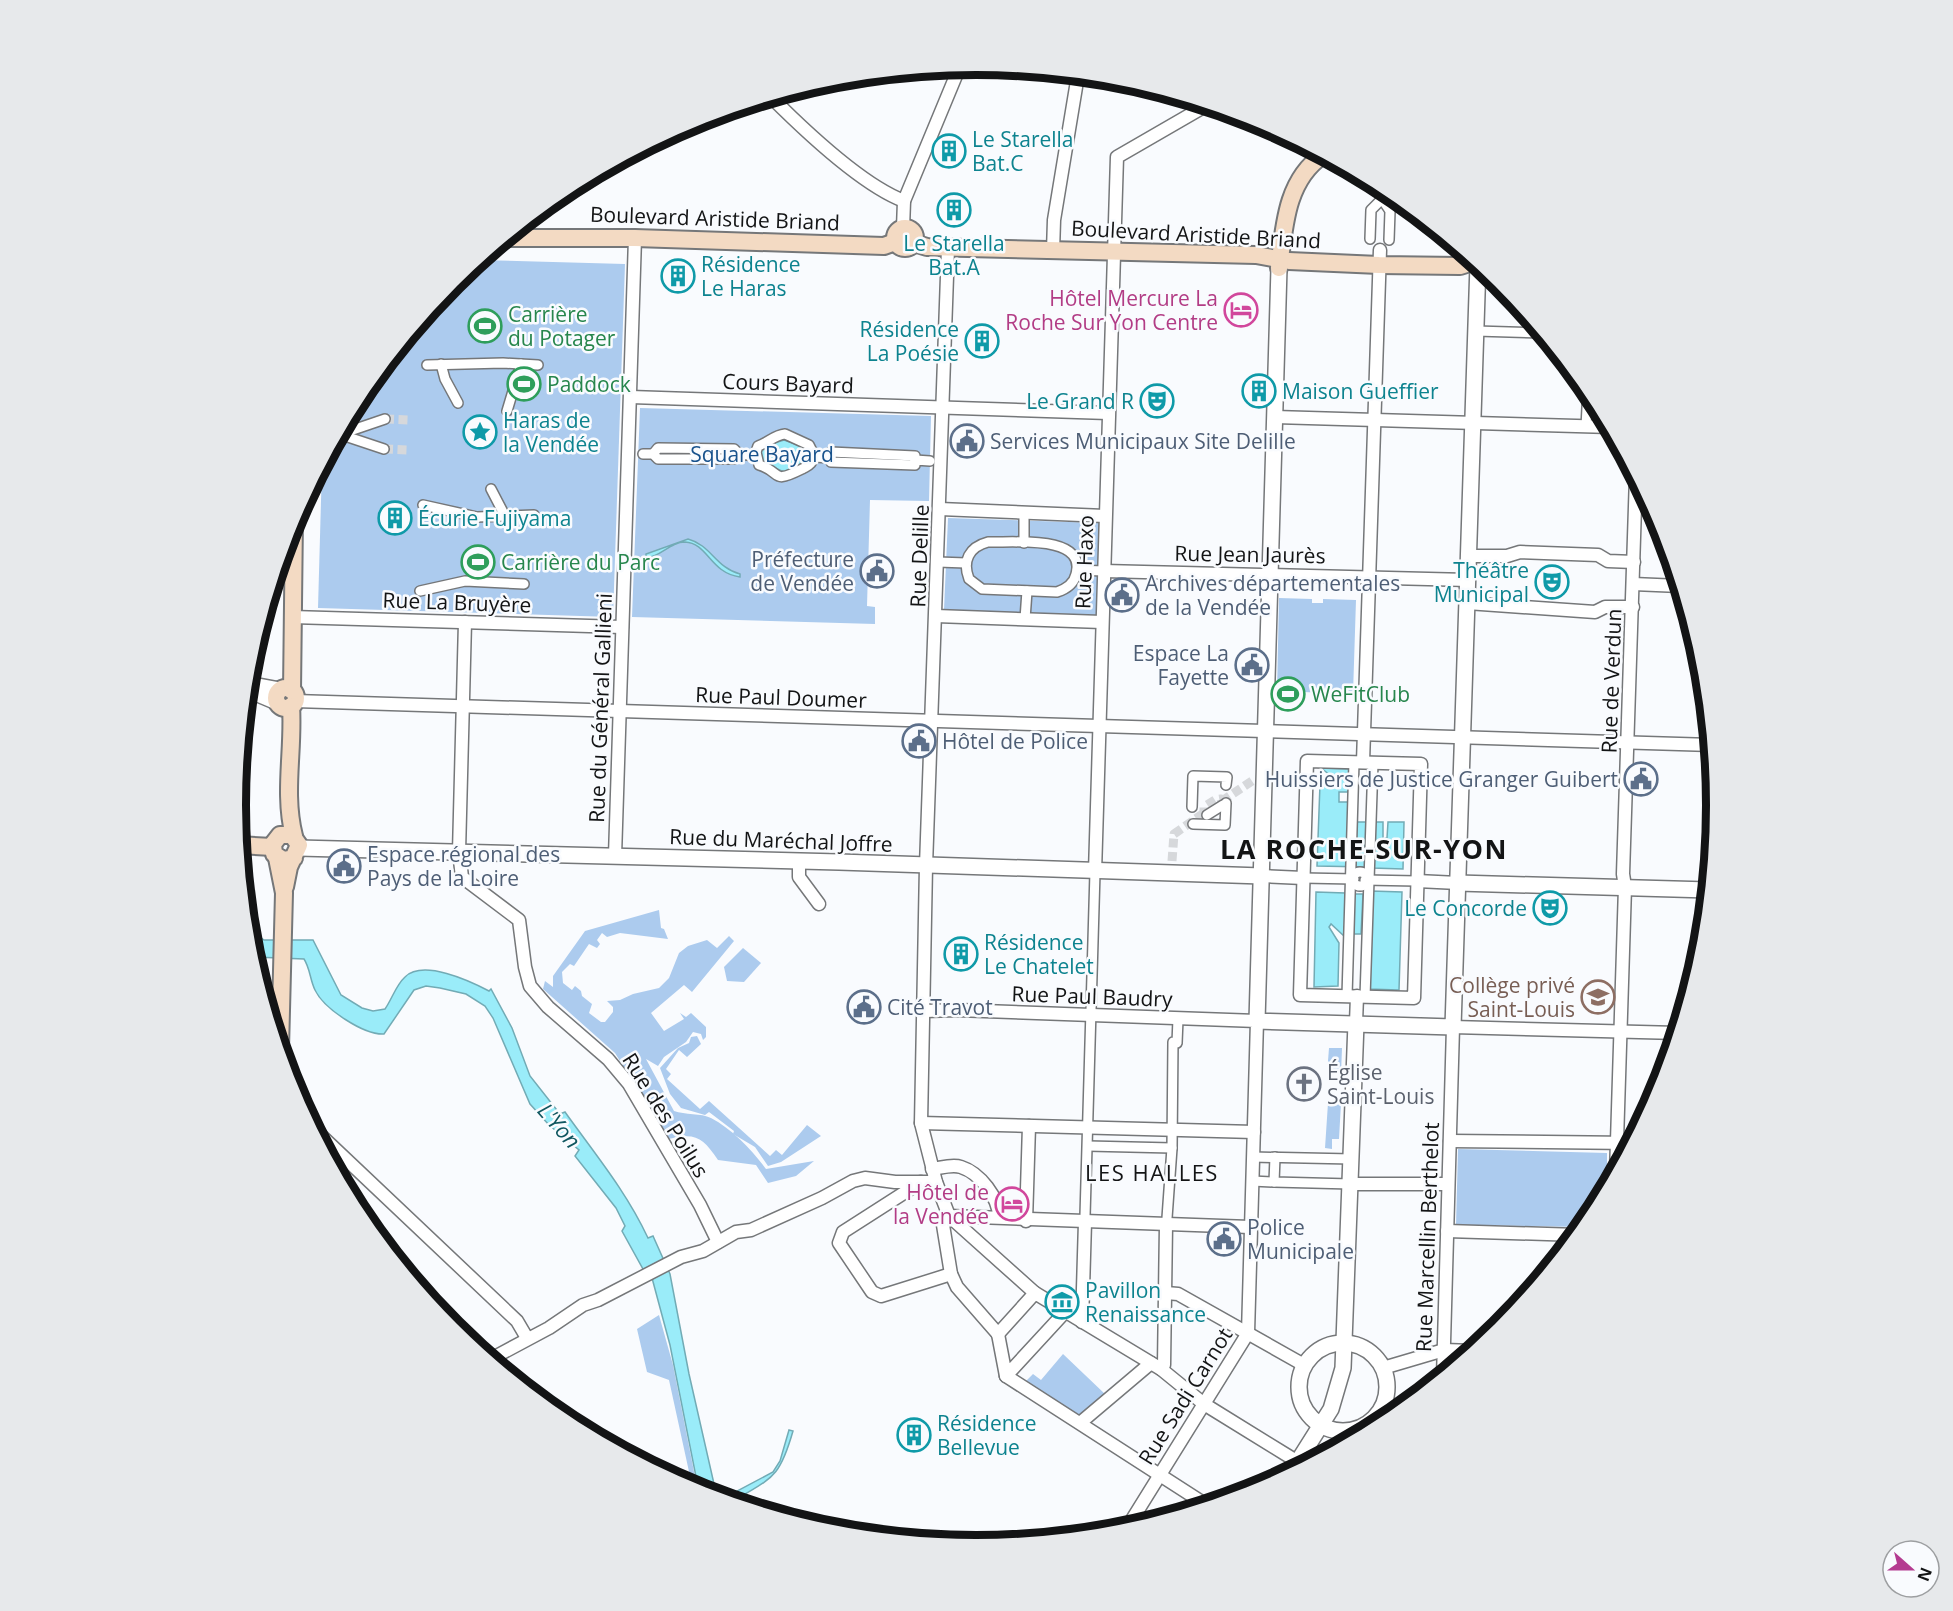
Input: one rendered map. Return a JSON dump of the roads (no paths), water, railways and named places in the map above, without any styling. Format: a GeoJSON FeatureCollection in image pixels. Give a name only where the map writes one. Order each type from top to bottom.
{"type":"FeatureCollection","features":[{"type":"Feature","properties":{"kind":"main road"},"geometry":{"type":"LineString","coordinates":[[1274,261],[1273,246],[1280,212],[1308,166],[1317,159]]}},
{"type":"Feature","properties":{"kind":"main road","name":"Boulevard Aristide Briand"},"geometry":{"type":"LineString","coordinates":[[522,234],[534,236]]}},
{"type":"Feature","properties":{"kind":"main road","name":"Boulevard Aristide Briand"},"geometry":{"type":"LineString","coordinates":[[518,237],[635,238],[884,246],[899,235],[902,248],[907,249],[914,243],[927,247],[1113,252],[1274,261],[1379,257],[1460,266],[1467,264]]}},
{"type":"Feature","properties":{"kind":"main road"},"geometry":{"type":"LineString","coordinates":[[281,1026],[286,847],[290,817],[290,745],[286,698],[295,660],[291,639],[293,549]]}},
{"type":"Feature","properties":{"kind":"main road"},"geometry":{"type":"LineString","coordinates":[[248,845],[286,847]]}},
{"type":"Feature","properties":{"kind":"street"},"geometry":{"type":"LineString","coordinates":[[899,235],[904,201],[956,76]]}},
{"type":"Feature","properties":{"kind":"street"},"geometry":{"type":"LineString","coordinates":[[1053,250],[1053,232],[1077,82]]}},
{"type":"Feature","properties":{"kind":"street"},"geometry":{"type":"LineString","coordinates":[[777,103],[803,129],[875,186],[904,201]]}},
{"type":"Feature","properties":{"kind":"street","name":"Rue Haxo"},"geometry":{"type":"LineString","coordinates":[[1095,872],[1117,157],[1198,110]]}},
{"type":"Feature","properties":{"kind":"street"},"geometry":{"type":"LineString","coordinates":[[1370,239],[1371,210],[1382,199],[1390,210],[1389,240]]}},
{"type":"Feature","properties":{"kind":"street","name":"Rue du Général Gallieni"},"geometry":{"type":"LineString","coordinates":[[615,856],[635,238]]}},
{"type":"Feature","properties":{"kind":"street","name":"Rue Delille"},"geometry":{"type":"LineString","coordinates":[[948,248],[926,866],[925,1011],[921,1123],[932,1169],[949,1216]]}},
{"type":"Feature","properties":{"kind":"street"},"geometry":{"type":"LineString","coordinates":[[1298,1462],[1335,1400],[1340,1385],[1345,1342],[1356,996],[1367,880],[1363,762],[1379,257]]}},
{"type":"Feature","properties":{"kind":"street"},"geometry":{"type":"LineString","coordinates":[[1274,261],[1275,417],[1266,732],[1260,779],[1262,876],[1257,1021],[1670,1033]]}},
{"type":"Feature","properties":{"kind":"street"},"geometry":{"type":"LineString","coordinates":[[1453,1027],[1477,274]]}},
{"type":"Feature","properties":{"kind":"street"},"geometry":{"type":"LineString","coordinates":[[1476,331],[1533,333]]}},
{"type":"Feature","properties":{"kind":"street"},"geometry":{"type":"LineString","coordinates":[[441,364],[445,379],[458,403]]}},
{"type":"Feature","properties":{"kind":"street"},"geometry":{"type":"LineString","coordinates":[[507,411],[521,364]]}},
{"type":"Feature","properties":{"kind":"street"},"geometry":{"type":"LineString","coordinates":[[427,365],[538,365]]}},
{"type":"Feature","properties":{"kind":"street","name":"Cours Bayard"},"geometry":{"type":"LineString","coordinates":[[631,397],[1108,413]]}},
{"type":"Feature","properties":{"kind":"street"},"geometry":{"type":"LineString","coordinates":[[1586,427],[1587,405]]}},
{"type":"Feature","properties":{"kind":"street"},"geometry":{"type":"LineString","coordinates":[[1275,417],[1601,428]]}},
{"type":"Feature","properties":{"kind":"street"},"geometry":{"type":"LineString","coordinates":[[349,432],[385,419]]}},
{"type":"Feature","properties":{"kind":"street"},"geometry":{"type":"LineString","coordinates":[[754,455],[758,446],[765,445],[776,436],[785,434],[809,445],[814,457]]}},
{"type":"Feature","properties":{"kind":"street"},"geometry":{"type":"LineString","coordinates":[[346,437],[384,449]]}},
{"type":"Feature","properties":{"kind":"street"},"geometry":{"type":"LineString","coordinates":[[648,454],[658,459],[734,459],[739,454],[754,455]]}},
{"type":"Feature","properties":{"kind":"street"},"geometry":{"type":"LineString","coordinates":[[754,455],[759,465],[765,466],[776,475],[785,477],[807,467],[814,457]]}},
{"type":"Feature","properties":{"kind":"street"},"geometry":{"type":"LineString","coordinates":[[814,457],[831,458],[831,462],[915,465],[915,460],[930,461]]}},
{"type":"Feature","properties":{"kind":"street"},"geometry":{"type":"LineString","coordinates":[[491,489],[504,514]]}},
{"type":"Feature","properties":{"kind":"street","name":"Rue de Verdun"},"geometry":{"type":"LineString","coordinates":[[1617,1157],[1636,490]]}},
{"type":"Feature","properties":{"kind":"street"},"geometry":{"type":"LineString","coordinates":[[423,505],[477,517],[504,514],[534,515]]}},
{"type":"Feature","properties":{"kind":"street"},"geometry":{"type":"LineString","coordinates":[[940,509],[1105,516]]}},
{"type":"Feature","properties":{"kind":"street"},"geometry":{"type":"LineString","coordinates":[[1024,513],[1024,543]]}},
{"type":"Feature","properties":{"kind":"street"},"geometry":{"type":"LineString","coordinates":[[980,544],[1061,545],[1073,554],[1077,570],[1075,578],[1064,590],[1057,592],[982,589],[969,579],[966,563],[968,555],[980,544]]}},
{"type":"Feature","properties":{"kind":"street"},"geometry":{"type":"LineString","coordinates":[[1468,555],[1507,556],[1520,552],[1598,555],[1608,561],[1634,562]]}},
{"type":"Feature","properties":{"kind":"street"},"geometry":{"type":"LineString","coordinates":[[938,562],[966,563]]}},
{"type":"Feature","properties":{"kind":"street"},"geometry":{"type":"LineString","coordinates":[[1077,570],[1104,571]]}},
{"type":"Feature","properties":{"kind":"street","name":"Rue Jean Jaurès"},"geometry":{"type":"LineString","coordinates":[[1104,571],[1468,580]]}},
{"type":"Feature","properties":{"kind":"street"},"geometry":{"type":"LineString","coordinates":[[420,591],[465,580],[524,584]]}},
{"type":"Feature","properties":{"kind":"street"},"geometry":{"type":"LineString","coordinates":[[1634,584],[1673,586]]}},
{"type":"Feature","properties":{"kind":"street"},"geometry":{"type":"LineString","coordinates":[[1025,619],[1027,591]]}},
{"type":"Feature","properties":{"kind":"street"},"geometry":{"type":"LineString","coordinates":[[1467,603],[1594,612],[1605,607],[1633,607]]}},
{"type":"Feature","properties":{"kind":"street"},"geometry":{"type":"LineString","coordinates":[[936,616],[1102,622]]}},
{"type":"Feature","properties":{"kind":"street","name":"Rue La Bruyère"},"geometry":{"type":"LineString","coordinates":[[292,617],[622,627]]}},
{"type":"Feature","properties":{"kind":"street","name":"Rue des Poilus"},"geometry":{"type":"LineString","coordinates":[[465,622],[459,852],[459,870],[462,878],[519,920],[525,967],[530,986],[548,1008],[608,1059],[629,1084],[718,1242]]}},
{"type":"Feature","properties":{"kind":"street"},"geometry":{"type":"LineString","coordinates":[[256,687],[286,698]]}},
{"type":"Feature","properties":{"kind":"street","name":"Rue Paul Doumer"},"geometry":{"type":"LineString","coordinates":[[286,698],[462,708],[1704,745]]}},
{"type":"Feature","properties":{"kind":"street"},"geometry":{"type":"LineString","coordinates":[[1307,761],[1421,764],[1414,998],[1300,995],[1303,878],[1307,761]]}},
{"type":"Feature","properties":{"kind":"street"},"geometry":{"type":"LineString","coordinates":[[1356,996],[1349,929],[1351,859],[1352,828],[1363,762]]}},
{"type":"Feature","properties":{"kind":"street"},"geometry":{"type":"LineString","coordinates":[[1192,807],[1193,777],[1227,777],[1227,785]]}},
{"type":"Feature","properties":{"kind":"street"},"geometry":{"type":"LineString","coordinates":[[1193,824],[1226,825],[1224,804],[1208,815]]}},
{"type":"Feature","properties":{"kind":"street","name":"Rue du Maréchal Joffre"},"geometry":{"type":"LineString","coordinates":[[286,847],[1095,872],[1172,868],[1262,876]]}},
{"type":"Feature","properties":{"kind":"street"},"geometry":{"type":"LineString","coordinates":[[799,862],[798,877],[819,904]]}},
{"type":"Feature","properties":{"kind":"street"},"geometry":{"type":"LineString","coordinates":[[1082,1322],[1095,872]]}},
{"type":"Feature","properties":{"kind":"street"},"geometry":{"type":"LineString","coordinates":[[1262,876],[1352,879]]}},
{"type":"Feature","properties":{"kind":"street"},"geometry":{"type":"LineString","coordinates":[[1352,879],[1359,887],[1367,880]]}},
{"type":"Feature","properties":{"kind":"street"},"geometry":{"type":"LineString","coordinates":[[1367,880],[1702,890]]}},
{"type":"Feature","properties":{"kind":"street","name":"Rue Paul Baudry"},"geometry":{"type":"LineString","coordinates":[[925,1011],[957,1010],[1257,1021]]}},
{"type":"Feature","properties":{"kind":"street"},"geometry":{"type":"LineString","coordinates":[[1080,1423],[1156,1366],[1164,1365],[1167,1221],[1172,1148],[1168,1060],[1173,1042],[1177,1043],[1178,1018]]}},
{"type":"Feature","properties":{"kind":"street","name":"Rue Sadi Carnot"},"geometry":{"type":"LineString","coordinates":[[1133,1519],[1248,1333],[1257,1021]]}},
{"type":"Feature","properties":{"kind":"street","name":"Rue Marcellin Berthelot"},"geometry":{"type":"LineString","coordinates":[[1443,1367],[1453,1027]]}},
{"type":"Feature","properties":{"kind":"street"},"geometry":{"type":"LineString","coordinates":[[921,1123],[1254,1132]]}},
{"type":"Feature","properties":{"kind":"street"},"geometry":{"type":"LineString","coordinates":[[1026,1221],[1029,1126]]}},
{"type":"Feature","properties":{"kind":"street"},"geometry":{"type":"LineString","coordinates":[[1450,1141],[1625,1143]]}},
{"type":"Feature","properties":{"kind":"street"},"geometry":{"type":"LineString","coordinates":[[328,1143],[517,1321],[527,1338]]}},
{"type":"Feature","properties":{"kind":"street"},"geometry":{"type":"LineString","coordinates":[[1088,1146],[1172,1148]]}},
{"type":"Feature","properties":{"kind":"street"},"geometry":{"type":"LineString","coordinates":[[1253,1157],[1352,1159]]}},
{"type":"Feature","properties":{"kind":"street"},"geometry":{"type":"LineString","coordinates":[[1274,1182],[1275,1157]]}},
{"type":"Feature","properties":{"kind":"street"},"geometry":{"type":"LineString","coordinates":[[932,1169],[961,1167],[979,1180],[998,1202],[999,1217]]}},
{"type":"Feature","properties":{"kind":"street"},"geometry":{"type":"LineString","coordinates":[[496,1356],[566,1318],[583,1305],[598,1300],[681,1257],[703,1251],[718,1242],[822,1198],[853,1181],[864,1178],[895,1182],[936,1182]]}},
{"type":"Feature","properties":{"kind":"street"},"geometry":{"type":"LineString","coordinates":[[895,1182],[896,1199]]}},
{"type":"Feature","properties":{"kind":"street"},"geometry":{"type":"LineString","coordinates":[[921,1182],[843,1232],[839,1239],[842,1249],[872,1292],[887,1295],[951,1274]]}},
{"type":"Feature","properties":{"kind":"street"},"geometry":{"type":"LineString","coordinates":[[1252,1182],[1449,1184]]}},
{"type":"Feature","properties":{"kind":"street"},"geometry":{"type":"LineString","coordinates":[[949,1216],[999,1217],[1026,1221],[1085,1219],[1167,1221],[1250,1227]]}},
{"type":"Feature","properties":{"kind":"street"},"geometry":{"type":"LineString","coordinates":[[949,1216],[943,1225],[951,1274],[957,1287],[998,1334],[1006,1376],[1200,1501]]}},
{"type":"Feature","properties":{"kind":"street"},"geometry":{"type":"LineString","coordinates":[[949,1216],[1035,1293],[1156,1366],[1204,1404],[1290,1465]]}},
{"type":"Feature","properties":{"kind":"street"},"geometry":{"type":"LineString","coordinates":[[1447,1231],[1568,1234]]}},
{"type":"Feature","properties":{"kind":"street"},"geometry":{"type":"LineString","coordinates":[[998,1334],[1035,1293]]}},
{"type":"Feature","properties":{"kind":"street"},"geometry":{"type":"LineString","coordinates":[[1166,1293],[1178,1294],[1304,1365]]}},
{"type":"Feature","properties":{"kind":"street"},"geometry":{"type":"LineString","coordinates":[[1006,1376],[1065,1312]]}},
{"type":"Feature","properties":{"kind":"street"},"geometry":{"type":"LineString","coordinates":[[1357,1429],[1340,1432],[1320,1426],[1306,1413],[1299,1395],[1300,1375],[1304,1365],[1321,1348],[1345,1342],[1368,1350],[1383,1368],[1388,1409]]}},
{"type":"Feature","properties":{"kind":"street"},"geometry":{"type":"LineString","coordinates":[[1383,1368],[1444,1350],[1463,1351]]}},
{"type":"Feature","properties":{"kind":"water"},"geometry":{"type":"Polygon","coordinates":[[[784,440],[801,446],[809,453],[809,460],[784,472],[762,462],[760,452],[768,445],[784,440]]]}},
{"type":"Feature","properties":{"kind":"water"},"geometry":{"type":"Polygon","coordinates":[[[688,539],[702,546],[725,567],[740,574],[740,577],[722,570],[699,547],[685,542],[675,544],[646,558],[646,554],[688,539]]]}},
{"type":"Feature","properties":{"kind":"water"},"geometry":{"type":"Polygon","coordinates":[[[1321,768],[1351,769],[1350,792],[1339,792],[1339,802],[1350,802],[1355,822],[1367,822],[1366,867],[1317,866],[1320,784],[1326,785],[1330,780],[1330,775],[1321,768]]]}},
{"type":"Feature","properties":{"kind":"water"},"geometry":{"type":"Polygon","coordinates":[[[1373,822],[1383,822],[1383,839],[1387,838],[1388,822],[1404,822],[1403,869],[1372,868],[1373,822]]]}},
{"type":"Feature","properties":{"kind":"water"},"geometry":{"type":"Polygon","coordinates":[[[1371,891],[1402,892],[1399,990],[1368,989],[1371,891]]]}},
{"type":"Feature","properties":{"kind":"water"},"geometry":{"type":"Polygon","coordinates":[[[1316,892],[1345,893],[1345,899],[1350,899],[1356,894],[1363,894],[1361,934],[1354,934],[1354,928],[1344,927],[1344,936],[1331,924],[1329,927],[1339,943],[1338,986],[1314,987],[1316,892]]]}},
{"type":"Feature","properties":{"kind":"water","name":"L'Yon"},"geometry":{"type":"Polygon","coordinates":[[[258,936],[264,940],[313,940],[341,995],[362,1008],[373,1011],[385,1009],[402,980],[413,972],[423,970],[447,974],[489,991],[491,989],[512,1028],[530,1076],[560,1114],[565,1112],[610,1173],[648,1238],[653,1236],[670,1274],[689,1374],[715,1487],[697,1480],[670,1345],[652,1278],[643,1269],[622,1231],[625,1226],[616,1208],[575,1156],[579,1150],[549,1125],[530,1104],[493,1018],[485,1006],[466,994],[426,986],[414,990],[384,1034],[376,1033],[345,1020],[327,1005],[315,990],[304,959],[262,957],[258,936]]]}},
{"type":"Feature","properties":{"kind":"water"},"geometry":{"type":"Polygon","coordinates":[[[789,1430],[793,1431],[783,1459],[772,1476],[741,1497],[733,1493],[773,1472],[780,1461],[789,1430]]]}},
{"type":"Feature","properties":{"kind":"tunnel"},"geometry":{"type":"LineString","coordinates":[[385,419],[410,420]]}},
{"type":"Feature","properties":{"kind":"tunnel"},"geometry":{"type":"LineString","coordinates":[[384,449],[409,450]]}},
{"type":"Feature","properties":{"kind":"tunnel"},"geometry":{"type":"LineString","coordinates":[[1222,801],[1255,779]]}},
{"type":"Feature","properties":{"kind":"tunnel"},"geometry":{"type":"LineString","coordinates":[[1207,815],[1204,813],[1204,807],[1215,800],[1221,799],[1223,805]]}},
{"type":"Feature","properties":{"kind":"tunnel"},"geometry":{"type":"LineString","coordinates":[[1172,861],[1174,834],[1204,813]]}},
{"type":"Feature","properties":{"kind":"place","name":"Le Starella Bat.C"},"geometry":{"type":"Point","coordinates":[949,151]}},
{"type":"Feature","properties":{"kind":"place","name":"Le Starella Bat.A"},"geometry":{"type":"Point","coordinates":[954,210]}},
{"type":"Feature","properties":{"kind":"place","name":"Résidence Le Haras"},"geometry":{"type":"Point","coordinates":[678,276]}},
{"type":"Feature","properties":{"kind":"place","name":"Hôtel Mercure La Roche Sur Yon Centre"},"geometry":{"type":"Point","coordinates":[1241,310]}},
{"type":"Feature","properties":{"kind":"place","name":"Carrière du Potager"},"geometry":{"type":"Point","coordinates":[485,326]}},
{"type":"Feature","properties":{"kind":"place","name":"Résidence La Poésie"},"geometry":{"type":"Point","coordinates":[982,341]}},
{"type":"Feature","properties":{"kind":"place","name":"Paddock"},"geometry":{"type":"Point","coordinates":[524,384]}},
{"type":"Feature","properties":{"kind":"place","name":"Maison Gueffier"},"geometry":{"type":"Point","coordinates":[1259,391]}},
{"type":"Feature","properties":{"kind":"place","name":"Le Grand R"},"geometry":{"type":"Point","coordinates":[1157,401]}},
{"type":"Feature","properties":{"kind":"place","name":"Haras de la Vendée"},"geometry":{"type":"Point","coordinates":[480,432]}},
{"type":"Feature","properties":{"kind":"place","name":"Services Municipaux Site Delille"},"geometry":{"type":"Point","coordinates":[967,441]}},
{"type":"Feature","properties":{"kind":"place","name":"Écurie Fujiyama"},"geometry":{"type":"Point","coordinates":[395,518]}},
{"type":"Feature","properties":{"kind":"place","name":"Carrière du Parc"},"geometry":{"type":"Point","coordinates":[478,562]}},
{"type":"Feature","properties":{"kind":"place","name":"Préfecture de Vendée"},"geometry":{"type":"Point","coordinates":[877,571]}},
{"type":"Feature","properties":{"kind":"place","name":"Théâtre Municipal"},"geometry":{"type":"Point","coordinates":[1552,582]}},
{"type":"Feature","properties":{"kind":"place","name":"Archives départementales de la Vendée"},"geometry":{"type":"Point","coordinates":[1122,595]}},
{"type":"Feature","properties":{"kind":"place","name":"Espace La Fayette"},"geometry":{"type":"Point","coordinates":[1252,665]}},
{"type":"Feature","properties":{"kind":"place","name":"WeFitClub"},"geometry":{"type":"Point","coordinates":[1288,694]}},
{"type":"Feature","properties":{"kind":"place","name":"Hôtel de Police"},"geometry":{"type":"Point","coordinates":[919,741]}},
{"type":"Feature","properties":{"kind":"place","name":"Huissiers de Justice Granger Guibert"},"geometry":{"type":"Point","coordinates":[1641,779]}},
{"type":"Feature","properties":{"kind":"place","name":"Espace régional des Pays de la Loire"},"geometry":{"type":"Point","coordinates":[344,866]}},
{"type":"Feature","properties":{"kind":"place","name":"Le Concorde"},"geometry":{"type":"Point","coordinates":[1550,908]}},
{"type":"Feature","properties":{"kind":"place","name":"Résidence Le Chatelet"},"geometry":{"type":"Point","coordinates":[961,954]}},
{"type":"Feature","properties":{"kind":"place","name":"Collège privé Saint-Louis"},"geometry":{"type":"Point","coordinates":[1598,997]}},
{"type":"Feature","properties":{"kind":"place","name":"Cité Travot"},"geometry":{"type":"Point","coordinates":[864,1007]}},
{"type":"Feature","properties":{"kind":"place","name":"Église Saint-Louis"},"geometry":{"type":"Point","coordinates":[1304,1084]}},
{"type":"Feature","properties":{"kind":"place","name":"Hôtel de la Vendée"},"geometry":{"type":"Point","coordinates":[1012,1204]}},
{"type":"Feature","properties":{"kind":"place","name":"Police Municipale"},"geometry":{"type":"Point","coordinates":[1224,1239]}},
{"type":"Feature","properties":{"kind":"place","name":"Pavillon Renaissance"},"geometry":{"type":"Point","coordinates":[1062,1302]}},
{"type":"Feature","properties":{"kind":"place","name":"Résidence Bellevue"},"geometry":{"type":"Point","coordinates":[914,1435]}},
{"type":"Feature","properties":{"kind":"district","name":"LA ROCHE-SUR-YON"},"geometry":{"type":"Point","coordinates":[1364,848]}},
{"type":"Feature","properties":{"kind":"district","name":"LES HALLES"},"geometry":{"type":"Point","coordinates":[1152,1172]}},
{"type":"Feature","properties":{"kind":"park label","name":"Square Bayard"},"geometry":{"type":"Point","coordinates":[762,454]}}]}
